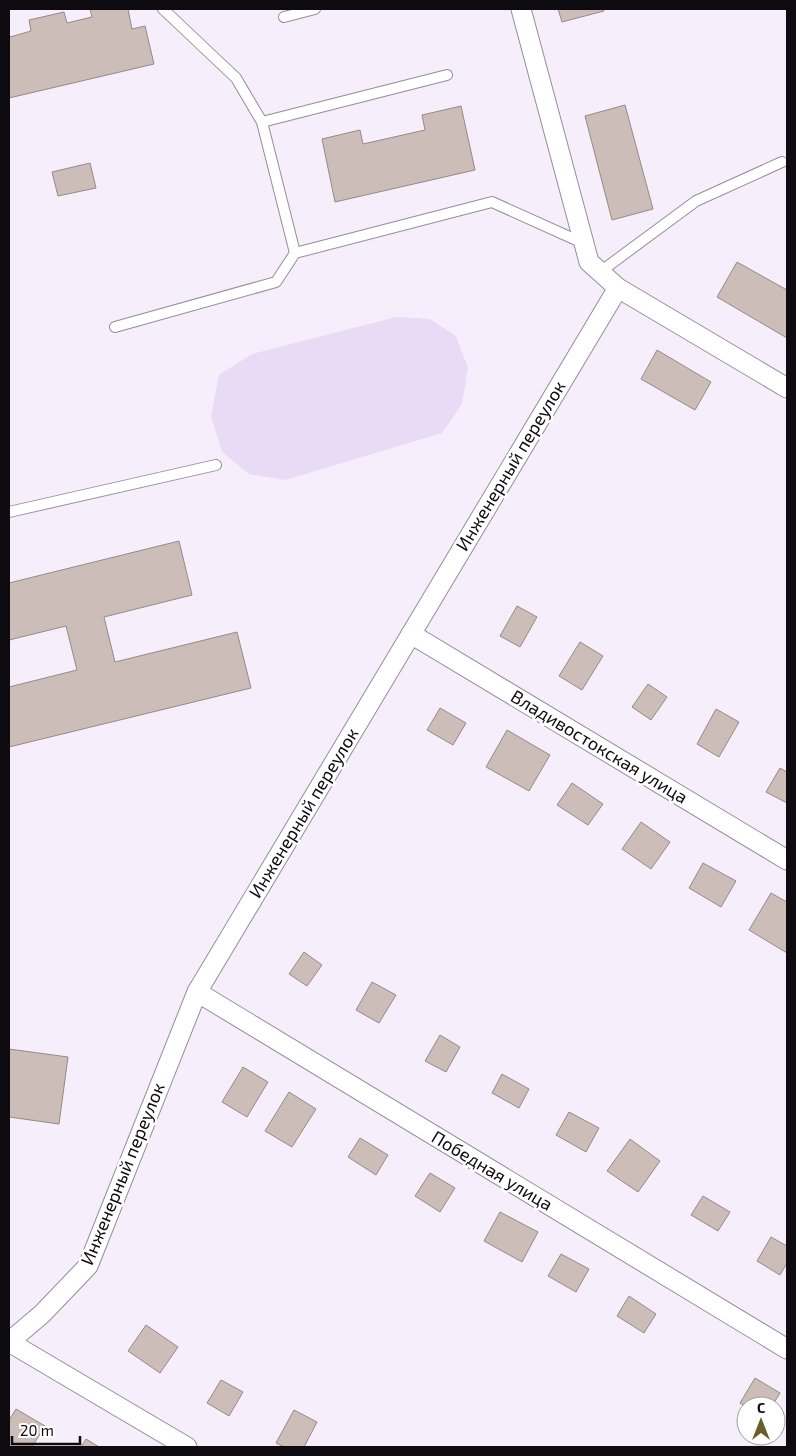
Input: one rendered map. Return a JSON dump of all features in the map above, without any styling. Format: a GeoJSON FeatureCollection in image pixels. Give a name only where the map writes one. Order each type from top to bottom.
{"type":"FeatureCollection","features":[{"type":"Feature","properties":{"kind":"street"},"geometry":{"type":"LineString","coordinates":[[521,9],[589,262],[618,288],[787,388]]}},
{"type":"Feature","properties":{"kind":"street","name":"Инженерный переулок"},"geometry":{"type":"LineString","coordinates":[[9,1342],[42,1314],[88,1266],[197,992],[618,288]]}},
{"type":"Feature","properties":{"kind":"street","name":"Владивостокская улица"},"geometry":{"type":"LineString","coordinates":[[411,634],[787,860]]}},
{"type":"Feature","properties":{"kind":"street","name":"Победная улица"},"geometry":{"type":"LineString","coordinates":[[197,992],[787,1349]]}},
{"type":"Feature","properties":{"kind":"street"},"geometry":{"type":"LineString","coordinates":[[9,1342],[187,1447]]}},
{"type":"Feature","properties":{"kind":"lane"},"geometry":{"type":"LineString","coordinates":[[163,9],[236,78],[262,122],[295,253]]}},
{"type":"Feature","properties":{"kind":"lane"},"geometry":{"type":"LineString","coordinates":[[284,17],[315,9]]}},
{"type":"Feature","properties":{"kind":"lane"},"geometry":{"type":"LineString","coordinates":[[262,122],[447,75]]}},
{"type":"Feature","properties":{"kind":"lane"},"geometry":{"type":"LineString","coordinates":[[600,272],[696,200],[782,162]]}},
{"type":"Feature","properties":{"kind":"lane"},"geometry":{"type":"LineString","coordinates":[[115,327],[276,282],[295,253],[492,202],[584,243]]}},
{"type":"Feature","properties":{"kind":"lane"},"geometry":{"type":"LineString","coordinates":[[9,512],[216,464]]}},
{"type":"Feature","properties":{"kind":"shaded area"},"geometry":{"type":"Polygon","coordinates":[[[396,317],[430,319],[456,336],[468,368],[462,404],[442,433],[285,480],[249,474],[222,452],[211,416],[219,375],[252,354],[396,317]]]}},
{"type":"Feature","properties":{"kind":"building"},"geometry":{"type":"Polygon","coordinates":[[[90,9],[128,9],[132,29],[145,26],[154,64],[9,98],[9,32],[10,37],[31,31],[29,20],[64,12],[67,23],[92,17],[90,9]]]}},
{"type":"Feature","properties":{"kind":"building"},"geometry":{"type":"Polygon","coordinates":[[[558,9],[603,9],[604,11],[562,22],[558,9]]]}},
{"type":"Feature","properties":{"kind":"building"},"geometry":{"type":"Polygon","coordinates":[[[625,105],[653,209],[612,220],[585,116],[625,105]]]}},
{"type":"Feature","properties":{"kind":"building"},"geometry":{"type":"Polygon","coordinates":[[[461,106],[475,170],[335,202],[322,139],[360,130],[363,144],[425,130],[422,115],[461,106]]]}},
{"type":"Feature","properties":{"kind":"building"},"geometry":{"type":"Polygon","coordinates":[[[90,163],[96,188],[58,196],[52,172],[90,163]]]}},
{"type":"Feature","properties":{"kind":"building"},"geometry":{"type":"Polygon","coordinates":[[[737,262],[787,290],[787,338],[717,297],[737,262]]]}},
{"type":"Feature","properties":{"kind":"building"},"geometry":{"type":"Polygon","coordinates":[[[657,350],[711,382],[695,410],[641,379],[657,350]]]}},
{"type":"Feature","properties":{"kind":"building"},"geometry":{"type":"Polygon","coordinates":[[[179,541],[192,595],[104,617],[115,662],[237,632],[251,688],[9,747],[9,687],[77,670],[66,626],[9,640],[9,583],[179,541]]]}},
{"type":"Feature","properties":{"kind":"building"},"geometry":{"type":"Polygon","coordinates":[[[517,606],[537,617],[520,647],[500,636],[517,606]]]}},
{"type":"Feature","properties":{"kind":"building"},"geometry":{"type":"Polygon","coordinates":[[[580,642],[603,656],[582,690],[559,676],[580,642]]]}},
{"type":"Feature","properties":{"kind":"building"},"geometry":{"type":"Polygon","coordinates":[[[648,684],[667,697],[651,720],[632,707],[648,684]]]}},
{"type":"Feature","properties":{"kind":"building"},"geometry":{"type":"Polygon","coordinates":[[[440,708],[466,723],[453,745],[427,730],[440,708]]]}},
{"type":"Feature","properties":{"kind":"building"},"geometry":{"type":"Polygon","coordinates":[[[716,709],[739,722],[719,757],[697,744],[716,709]]]}},
{"type":"Feature","properties":{"kind":"building"},"geometry":{"type":"Polygon","coordinates":[[[507,730],[550,755],[529,791],[486,767],[507,730]]]}},
{"type":"Feature","properties":{"kind":"building"},"geometry":{"type":"Polygon","coordinates":[[[780,768],[787,772],[787,803],[766,792],[780,768]]]}},
{"type":"Feature","properties":{"kind":"building"},"geometry":{"type":"Polygon","coordinates":[[[572,783],[603,804],[588,825],[557,805],[572,783]]]}},
{"type":"Feature","properties":{"kind":"building"},"geometry":{"type":"Polygon","coordinates":[[[641,822],[670,842],[651,869],[622,849],[641,822]]]}},
{"type":"Feature","properties":{"kind":"building"},"geometry":{"type":"Polygon","coordinates":[[[703,863],[736,881],[721,907],[689,888],[703,863]]]}},
{"type":"Feature","properties":{"kind":"building"},"geometry":{"type":"Polygon","coordinates":[[[771,893],[787,902],[787,953],[749,930],[771,893]]]}},
{"type":"Feature","properties":{"kind":"building"},"geometry":{"type":"Polygon","coordinates":[[[304,952],[322,965],[307,986],[289,974],[304,952]]]}},
{"type":"Feature","properties":{"kind":"building"},"geometry":{"type":"Polygon","coordinates":[[[372,982],[396,995],[379,1023],[356,1010],[372,982]]]}},
{"type":"Feature","properties":{"kind":"building"},"geometry":{"type":"Polygon","coordinates":[[[440,1035],[460,1047],[446,1072],[425,1061],[440,1035]]]}},
{"type":"Feature","properties":{"kind":"building"},"geometry":{"type":"Polygon","coordinates":[[[9,1049],[68,1057],[59,1124],[9,1117],[9,1049]]]}},
{"type":"Feature","properties":{"kind":"building"},"geometry":{"type":"Polygon","coordinates":[[[243,1067],[268,1082],[247,1117],[222,1102],[243,1067]]]}},
{"type":"Feature","properties":{"kind":"building"},"geometry":{"type":"Polygon","coordinates":[[[502,1074],[529,1089],[519,1108],[492,1093],[502,1074]]]}},
{"type":"Feature","properties":{"kind":"building"},"geometry":{"type":"Polygon","coordinates":[[[289,1092],[316,1109],[292,1147],[265,1131],[289,1092]]]}},
{"type":"Feature","properties":{"kind":"building"},"geometry":{"type":"Polygon","coordinates":[[[569,1112],[599,1128],[586,1152],[556,1135],[569,1112]]]}},
{"type":"Feature","properties":{"kind":"building"},"geometry":{"type":"Polygon","coordinates":[[[360,1138],[388,1155],[376,1175],[348,1157],[360,1138]]]}},
{"type":"Feature","properties":{"kind":"building"},"geometry":{"type":"Polygon","coordinates":[[[630,1139],[660,1161],[638,1192],[607,1171],[630,1139]]]}},
{"type":"Feature","properties":{"kind":"building"},"geometry":{"type":"Polygon","coordinates":[[[430,1173],[455,1188],[440,1212],[415,1196],[430,1173]]]}},
{"type":"Feature","properties":{"kind":"building"},"geometry":{"type":"Polygon","coordinates":[[[703,1196],[730,1212],[718,1231],[691,1215],[703,1196]]]}},
{"type":"Feature","properties":{"kind":"building"},"geometry":{"type":"Polygon","coordinates":[[[500,1212],[538,1232],[522,1262],[484,1241],[500,1212]]]}},
{"type":"Feature","properties":{"kind":"building"},"geometry":{"type":"Polygon","coordinates":[[[771,1237],[787,1246],[787,1263],[780,1275],[757,1261],[771,1237]]]}},
{"type":"Feature","properties":{"kind":"building"},"geometry":{"type":"Polygon","coordinates":[[[561,1254],[589,1269],[576,1292],[548,1276],[561,1254]]]}},
{"type":"Feature","properties":{"kind":"building"},"geometry":{"type":"Polygon","coordinates":[[[629,1296],[656,1314],[644,1333],[617,1316],[629,1296]]]}},
{"type":"Feature","properties":{"kind":"building"},"geometry":{"type":"Polygon","coordinates":[[[146,1325],[178,1347],[160,1373],[128,1351],[146,1325]]]}},
{"type":"Feature","properties":{"kind":"building"},"geometry":{"type":"Polygon","coordinates":[[[755,1378],[780,1393],[778,1396],[744,1396],[755,1378]]]}},
{"type":"Feature","properties":{"kind":"building"},"geometry":{"type":"Polygon","coordinates":[[[221,1380],[243,1392],[229,1416],[207,1403],[221,1380]]]}},
{"type":"Feature","properties":{"kind":"building"},"geometry":{"type":"Polygon","coordinates":[[[16,1409],[45,1426],[32,1447],[9,1447],[9,1420],[16,1409]]]}},
{"type":"Feature","properties":{"kind":"building"},"geometry":{"type":"Polygon","coordinates":[[[294,1410],[317,1422],[304,1447],[284,1447],[276,1443],[294,1410]]]}},
{"type":"Feature","properties":{"kind":"building"},"geometry":{"type":"Polygon","coordinates":[[[86,1439],[99,1447],[81,1447],[86,1439]]]}}]}
